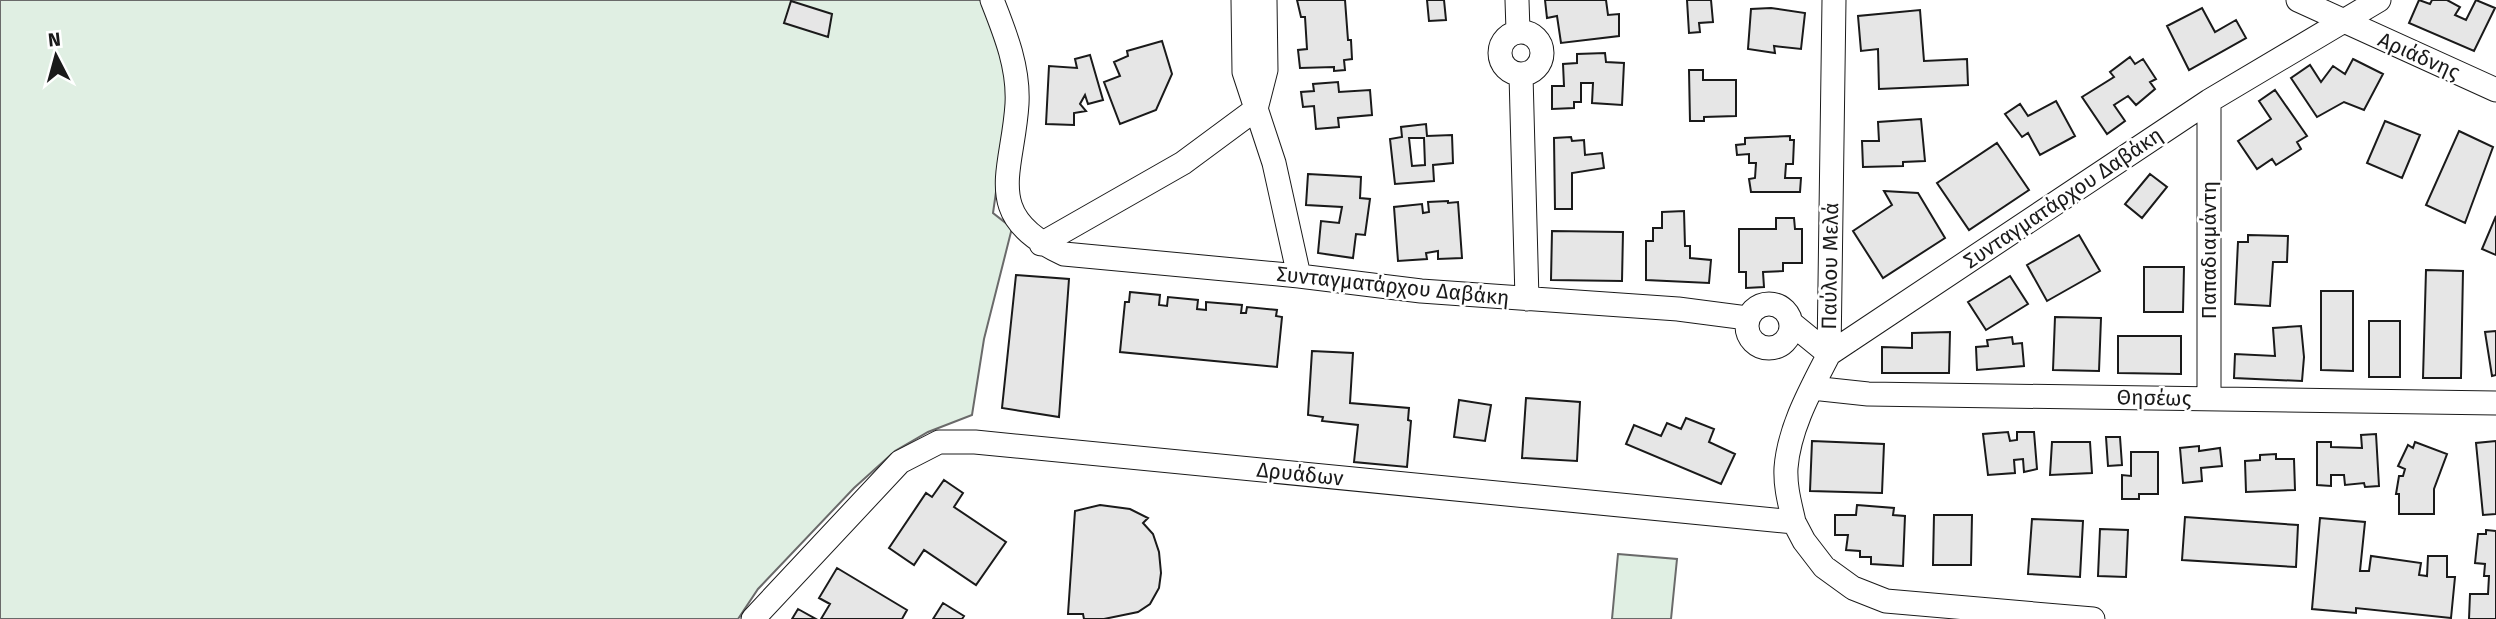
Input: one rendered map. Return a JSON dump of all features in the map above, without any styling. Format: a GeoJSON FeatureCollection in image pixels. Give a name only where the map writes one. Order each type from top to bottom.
{"type":"FeatureCollection","features":[{"type":"Feature","properties":{"kind":"street"},"geometry":{"type":"LineString","coordinates":[[992,0],[1012,51],[1017,102],[1006,174],[1007,193],[1013,211],[1025,230],[1041,244],[1183,163],[1256,109],[1266,70],[1265,0]]}},
{"type":"Feature","properties":{"kind":"street"},"geometry":{"type":"LineString","coordinates":[[1243,0],[1244,72],[1274,163],[1299,276]]}},
{"type":"Feature","properties":{"kind":"street"},"geometry":{"type":"LineString","coordinates":[[1517,0],[1518,32]]}},
{"type":"Feature","properties":{"kind":"street","name":"Παύλου Μελά"},"geometry":{"type":"LineString","coordinates":[[1794,522],[1787,493],[1786,468],[1791,441],[1829,354],[1834,0]]}},
{"type":"Feature","properties":{"kind":"street","name":"Αριάδνης"},"geometry":{"type":"LineString","coordinates":[[2298,0],[2496,90]]}},
{"type":"Feature","properties":{"kind":"street","name":"Συνταγματάρχου Δαβάκη"},"geometry":{"type":"LineString","coordinates":[[1829,354],[2209,101],[2379,0]]}},
{"type":"Feature","properties":{"kind":"street"},"geometry":{"type":"LineString","coordinates":[[1525,32],[1537,38],[1543,51],[1539,65],[1521,75],[1507,70],[1500,58],[1501,44],[1511,34],[1525,32]]}},
{"type":"Feature","properties":{"kind":"street"},"geometry":{"type":"LineString","coordinates":[[1521,75],[1527,299]]}},
{"type":"Feature","properties":{"kind":"street","name":"Παπαδιαμάντη"},"geometry":{"type":"LineString","coordinates":[[2209,101],[2209,398]]}},
{"type":"Feature","properties":{"kind":"street","name":"Συνταγματάρχου Δαβάκη"},"geometry":{"type":"LineString","coordinates":[[1041,244],[1064,254],[1299,276],[1421,291],[1678,309],[1747,318]]}},
{"type":"Feature","properties":{"kind":"street"},"geometry":{"type":"LineString","coordinates":[[1771,303],[1788,313],[1791,323],[1790,332],[1780,345],[1771,348],[1762,347],[1748,336],[1746,327],[1752,310],[1761,304],[1771,303]]}},
{"type":"Feature","properties":{"kind":"street"},"geometry":{"type":"LineString","coordinates":[[1791,323],[1829,354]]}},
{"type":"Feature","properties":{"kind":"street","name":"Θησέως"},"geometry":{"type":"LineString","coordinates":[[1812,388],[1868,394],[2496,402]]}},
{"type":"Feature","properties":{"kind":"street","name":"Δρυάδων"},"geometry":{"type":"LineString","coordinates":[[754,619],[900,462],[939,442],[989,444],[1794,522]]}},
{"type":"Feature","properties":{"kind":"street"},"geometry":{"type":"LineString","coordinates":[[1794,522],[1804,541],[1824,567],[1853,589],[1886,601],[2093,619]]}},
{"type":"Feature","properties":{"kind":"street"},"geometry":{"type":"LineString","coordinates":[[1886,601],[1910,619]]}},
{"type":"Feature","properties":{"kind":"green space"},"geometry":{"type":"Polygon","coordinates":[[[0,0],[981,0],[1006,58],[1009,101],[993,213],[1012,228],[984,339],[972,415],[928,432],[895,451],[854,488],[758,589],[738,619],[0,619],[0,0]]]}},
{"type":"Feature","properties":{"kind":"green space"},"geometry":{"type":"Polygon","coordinates":[[[1618,554],[1677,559],[1671,619],[1612,619],[1618,554]]]}},
{"type":"Feature","properties":{"kind":"building"},"geometry":{"type":"Polygon","coordinates":[[[1297,0],[1345,0],[1352,59],[1344,60],[1345,70],[1334,71],[1334,67],[1300,68],[1298,50],[1307,49],[1305,17],[1301,17],[1297,0]]]}},
{"type":"Feature","properties":{"kind":"building"},"geometry":{"type":"Polygon","coordinates":[[[1427,0],[1444,0],[1446,20],[1429,21],[1427,0]]]}},
{"type":"Feature","properties":{"kind":"building"},"geometry":{"type":"Polygon","coordinates":[[[1545,0],[1606,0],[1608,15],[1619,14],[1619,36],[1561,43],[1557,16],[1547,18],[1545,0]]]}},
{"type":"Feature","properties":{"kind":"building"},"geometry":{"type":"Polygon","coordinates":[[[1687,0],[1711,0],[1713,22],[1699,23],[1700,32],[1689,33],[1687,0]]]}},
{"type":"Feature","properties":{"kind":"building"},"geometry":{"type":"Polygon","coordinates":[[[2419,0],[2430,4],[2432,0],[2447,0],[2460,7],[2455,15],[2466,20],[2476,0],[2495,8],[2474,51],[2409,23],[2419,0]]]}},
{"type":"Feature","properties":{"kind":"building"},"geometry":{"type":"Polygon","coordinates":[[[791,1],[832,14],[828,37],[784,23],[791,1]]]}},
{"type":"Feature","properties":{"kind":"building"},"geometry":{"type":"Polygon","coordinates":[[[1771,8],[1805,13],[1801,49],[1774,46],[1775,53],[1748,49],[1751,9],[1771,8]]]}},
{"type":"Feature","properties":{"kind":"building"},"geometry":{"type":"Polygon","coordinates":[[[2202,8],[2215,32],[2236,20],[2246,38],[2189,70],[2167,26],[2202,8]]]}},
{"type":"Feature","properties":{"kind":"building"},"geometry":{"type":"Polygon","coordinates":[[[1920,10],[1924,61],[1967,59],[1968,85],[1879,89],[1878,49],[1861,51],[1858,16],[1920,10]]]}},
{"type":"Feature","properties":{"kind":"building"},"geometry":{"type":"Polygon","coordinates":[[[1162,41],[1172,74],[1156,110],[1120,124],[1104,82],[1120,76],[1114,62],[1128,56],[1127,51],[1162,41]]]}},
{"type":"Feature","properties":{"kind":"building"},"geometry":{"type":"Polygon","coordinates":[[[1605,53],[1606,62],[1624,63],[1622,105],[1592,103],[1593,83],[1581,83],[1581,102],[1574,102],[1574,108],[1552,109],[1552,86],[1564,86],[1563,64],[1577,63],[1577,54],[1605,53]]]}},
{"type":"Feature","properties":{"kind":"building"},"geometry":{"type":"Polygon","coordinates":[[[1090,55],[1103,100],[1088,104],[1085,95],[1080,104],[1086,111],[1074,113],[1074,125],[1046,124],[1049,66],[1077,68],[1075,59],[1090,55]]]}},
{"type":"Feature","properties":{"kind":"building"},"geometry":{"type":"Polygon","coordinates":[[[2130,57],[2135,64],[2143,59],[2156,79],[2150,82],[2155,89],[2136,105],[2128,96],[2114,105],[2125,121],[2107,134],[2082,97],[2114,77],[2110,72],[2130,57]]]}},
{"type":"Feature","properties":{"kind":"building"},"geometry":{"type":"Polygon","coordinates":[[[2353,59],[2383,74],[2364,110],[2344,102],[2317,117],[2291,78],[2310,65],[2321,82],[2333,66],[2345,74],[2353,59]]]}},
{"type":"Feature","properties":{"kind":"building"},"geometry":{"type":"Polygon","coordinates":[[[1689,70],[1703,70],[1703,80],[1736,80],[1736,116],[1704,117],[1704,121],[1690,121],[1689,70]]]}},
{"type":"Feature","properties":{"kind":"building"},"geometry":{"type":"Polygon","coordinates":[[[1338,82],[1339,92],[1370,90],[1372,115],[1338,118],[1339,127],[1316,129],[1314,106],[1303,107],[1301,92],[1314,91],[1313,84],[1338,82]]]}},
{"type":"Feature","properties":{"kind":"building"},"geometry":{"type":"Polygon","coordinates":[[[2275,90],[2307,136],[2297,142],[2301,149],[2276,165],[2272,159],[2257,169],[2238,141],[2271,119],[2259,101],[2275,90]]]}},
{"type":"Feature","properties":{"kind":"building"},"geometry":{"type":"Polygon","coordinates":[[[2056,101],[2075,136],[2040,155],[2028,133],[2022,137],[2005,114],[2020,104],[2028,116],[2056,101]]]}},
{"type":"Feature","properties":{"kind":"building"},"geometry":{"type":"Polygon","coordinates":[[[1921,119],[1925,161],[1903,162],[1903,166],[1863,167],[1862,141],[1879,141],[1878,122],[1921,119]]]}},
{"type":"Feature","properties":{"kind":"building"},"geometry":{"type":"Polygon","coordinates":[[[2385,121],[2420,135],[2402,178],[2367,163],[2385,121]]]}},
{"type":"Feature","properties":{"kind":"building"},"geometry":{"type":"Polygon","coordinates":[[[1426,124],[1427,136],[1452,135],[1453,163],[1433,165],[1434,181],[1395,184],[1390,139],[1402,137],[1401,127],[1426,124]],[[1409,138],[1412,166],[1425,165],[1424,138],[1409,138]]]}},
{"type":"Feature","properties":{"kind":"building"},"geometry":{"type":"Polygon","coordinates":[[[2459,131],[2493,147],[2465,223],[2426,205],[2459,131]]]}},
{"type":"Feature","properties":{"kind":"building"},"geometry":{"type":"Polygon","coordinates":[[[1790,136],[1790,140],[1794,140],[1793,164],[1786,164],[1785,178],[1801,178],[1800,192],[1751,192],[1749,179],[1755,178],[1756,163],[1749,163],[1749,154],[1737,155],[1736,145],[1745,144],[1745,138],[1790,136]]]}},
{"type":"Feature","properties":{"kind":"building"},"geometry":{"type":"Polygon","coordinates":[[[1571,137],[1572,141],[1584,140],[1585,155],[1602,153],[1604,168],[1572,173],[1572,209],[1555,209],[1554,138],[1571,137]]]}},
{"type":"Feature","properties":{"kind":"building"},"geometry":{"type":"Polygon","coordinates":[[[1997,143],[2029,190],[1969,230],[1937,183],[1997,143]]]}},
{"type":"Feature","properties":{"kind":"building"},"geometry":{"type":"Polygon","coordinates":[[[1308,174],[1361,177],[1360,198],[1370,199],[1365,235],[1356,234],[1353,258],[1318,253],[1321,221],[1339,223],[1342,207],[1306,205],[1308,174]]]}},
{"type":"Feature","properties":{"kind":"building"},"geometry":{"type":"Polygon","coordinates":[[[2150,174],[2167,187],[2142,218],[2125,204],[2150,174]]]}},
{"type":"Feature","properties":{"kind":"building"},"geometry":{"type":"Polygon","coordinates":[[[1884,191],[1918,193],[1945,238],[1883,278],[1853,231],[1892,205],[1884,191]]]}},
{"type":"Feature","properties":{"kind":"building"},"geometry":{"type":"Polygon","coordinates":[[[1428,202],[1458,202],[1462,258],[1438,259],[1438,251],[1426,253],[1427,259],[1398,261],[1394,207],[1422,204],[1423,213],[1429,212],[1428,202]]]}},
{"type":"Feature","properties":{"kind":"building"},"geometry":{"type":"Polygon","coordinates":[[[1684,211],[1685,246],[1690,246],[1690,258],[1711,260],[1709,283],[1646,280],[1646,241],[1653,241],[1653,228],[1662,228],[1662,212],[1684,211]]]}},
{"type":"Feature","properties":{"kind":"building"},"geometry":{"type":"Polygon","coordinates":[[[2496,216],[2496,255],[2482,249],[2496,216]]]}},
{"type":"Feature","properties":{"kind":"building"},"geometry":{"type":"Polygon","coordinates":[[[1776,218],[1794,218],[1795,229],[1802,229],[1802,263],[1783,263],[1783,271],[1763,272],[1764,287],[1746,288],[1746,272],[1739,272],[1739,229],[1776,229],[1776,218]]]}},
{"type":"Feature","properties":{"kind":"building"},"geometry":{"type":"Polygon","coordinates":[[[1552,231],[1623,232],[1622,281],[1551,280],[1552,231]]]}},
{"type":"Feature","properties":{"kind":"building"},"geometry":{"type":"Polygon","coordinates":[[[2079,235],[2100,271],[2047,301],[2027,265],[2079,235]]]}},
{"type":"Feature","properties":{"kind":"building"},"geometry":{"type":"Polygon","coordinates":[[[2248,235],[2288,236],[2287,262],[2273,262],[2270,306],[2235,304],[2238,242],[2248,242],[2248,235]]]}},
{"type":"Feature","properties":{"kind":"building"},"geometry":{"type":"Polygon","coordinates":[[[2144,267],[2184,267],[2183,312],[2144,312],[2144,267]]]}},
{"type":"Feature","properties":{"kind":"building"},"geometry":{"type":"Polygon","coordinates":[[[2426,270],[2463,271],[2461,378],[2423,378],[2426,270]]]}},
{"type":"Feature","properties":{"kind":"building"},"geometry":{"type":"Polygon","coordinates":[[[1016,275],[1069,279],[1059,417],[1002,408],[1016,275]]]}},
{"type":"Feature","properties":{"kind":"building"},"geometry":{"type":"Polygon","coordinates":[[[2010,276],[2028,304],[1986,330],[1968,302],[2010,276]]]}},
{"type":"Feature","properties":{"kind":"building"},"geometry":{"type":"Polygon","coordinates":[[[2321,291],[2353,291],[2353,371],[2321,370],[2321,291]]]}},
{"type":"Feature","properties":{"kind":"building"},"geometry":{"type":"Polygon","coordinates":[[[1130,292],[1160,295],[1159,305],[1167,306],[1168,297],[1198,300],[1197,309],[1206,310],[1206,302],[1242,305],[1241,313],[1246,313],[1247,307],[1277,310],[1276,316],[1282,317],[1277,367],[1120,352],[1125,302],[1129,302],[1130,292]]]}},
{"type":"Feature","properties":{"kind":"building"},"geometry":{"type":"Polygon","coordinates":[[[2055,317],[2101,318],[2099,371],[2053,370],[2055,317]]]}},
{"type":"Feature","properties":{"kind":"building"},"geometry":{"type":"Polygon","coordinates":[[[2369,321],[2400,321],[2400,377],[2369,377],[2369,321]]]}},
{"type":"Feature","properties":{"kind":"building"},"geometry":{"type":"Polygon","coordinates":[[[2301,326],[2304,357],[2302,381],[2234,378],[2235,354],[2275,356],[2273,328],[2301,326]]]}},
{"type":"Feature","properties":{"kind":"building"},"geometry":{"type":"Polygon","coordinates":[[[2496,331],[2496,375],[2492,376],[2485,332],[2496,331]]]}},
{"type":"Feature","properties":{"kind":"building"},"geometry":{"type":"Polygon","coordinates":[[[1950,332],[1949,373],[1882,373],[1882,347],[1912,348],[1912,333],[1950,332]]]}},
{"type":"Feature","properties":{"kind":"building"},"geometry":{"type":"Polygon","coordinates":[[[2118,336],[2181,336],[2181,374],[2118,373],[2118,336]]]}},
{"type":"Feature","properties":{"kind":"building"},"geometry":{"type":"Polygon","coordinates":[[[2012,337],[2013,344],[2022,343],[2024,366],[1977,370],[1976,347],[1988,346],[1987,340],[2012,337]]]}},
{"type":"Feature","properties":{"kind":"building"},"geometry":{"type":"Polygon","coordinates":[[[1312,351],[1353,353],[1350,403],[1409,408],[1408,420],[1411,421],[1407,467],[1354,462],[1358,425],[1322,421],[1323,417],[1308,415],[1312,351]]]}},
{"type":"Feature","properties":{"kind":"building"},"geometry":{"type":"Polygon","coordinates":[[[1526,398],[1580,402],[1577,461],[1522,458],[1526,398]]]}},
{"type":"Feature","properties":{"kind":"building"},"geometry":{"type":"Polygon","coordinates":[[[1459,400],[1491,405],[1485,441],[1454,437],[1459,400]]]}},
{"type":"Feature","properties":{"kind":"building"},"geometry":{"type":"Polygon","coordinates":[[[1686,418],[1714,429],[1709,442],[1735,454],[1721,484],[1626,444],[1634,425],[1661,436],[1667,423],[1681,429],[1686,418]]]}},
{"type":"Feature","properties":{"kind":"building"},"geometry":{"type":"Polygon","coordinates":[[[2008,432],[2010,441],[2017,440],[2017,432],[2034,432],[2037,469],[2024,472],[2023,459],[2014,460],[2015,473],[1988,475],[1983,434],[2008,432]]]}},
{"type":"Feature","properties":{"kind":"building"},"geometry":{"type":"Polygon","coordinates":[[[2376,434],[2379,486],[2365,487],[2364,483],[2345,485],[2344,475],[2331,475],[2331,486],[2317,485],[2317,442],[2331,442],[2331,447],[2362,448],[2361,435],[2376,434]]]}},
{"type":"Feature","properties":{"kind":"building"},"geometry":{"type":"Polygon","coordinates":[[[2106,437],[2120,437],[2122,465],[2108,466],[2106,437]]]}},
{"type":"Feature","properties":{"kind":"building"},"geometry":{"type":"Polygon","coordinates":[[[1812,441],[1884,444],[1882,493],[1810,491],[1812,441]]]}},
{"type":"Feature","properties":{"kind":"building"},"geometry":{"type":"Polygon","coordinates":[[[2496,441],[2496,514],[2483,515],[2476,443],[2496,441]]]}},
{"type":"Feature","properties":{"kind":"building"},"geometry":{"type":"Polygon","coordinates":[[[2052,442],[2090,442],[2092,473],[2050,475],[2052,442]]]}},
{"type":"Feature","properties":{"kind":"building"},"geometry":{"type":"Polygon","coordinates":[[[2415,442],[2447,454],[2434,489],[2434,514],[2399,514],[2399,494],[2396,494],[2399,476],[2403,476],[2405,469],[2398,466],[2408,445],[2413,448],[2415,442]]]}},
{"type":"Feature","properties":{"kind":"building"},"geometry":{"type":"Polygon","coordinates":[[[2199,446],[2199,451],[2220,448],[2222,466],[2201,468],[2202,481],[2183,483],[2180,448],[2199,446]]]}},
{"type":"Feature","properties":{"kind":"building"},"geometry":{"type":"Polygon","coordinates":[[[2131,452],[2158,452],[2158,494],[2139,494],[2139,499],[2122,499],[2122,475],[2131,476],[2131,452]]]}},
{"type":"Feature","properties":{"kind":"building"},"geometry":{"type":"Polygon","coordinates":[[[2276,454],[2276,459],[2294,459],[2295,490],[2246,492],[2245,461],[2260,460],[2260,455],[2276,454]]]}},
{"type":"Feature","properties":{"kind":"building"},"geometry":{"type":"Polygon","coordinates":[[[944,480],[963,493],[954,507],[1006,542],[976,585],[924,550],[914,565],[889,548],[926,493],[932,497],[944,480]]]}},
{"type":"Feature","properties":{"kind":"building"},"geometry":{"type":"Polygon","coordinates":[[[1100,505],[1130,509],[1148,518],[1143,523],[1153,534],[1159,552],[1159,588],[1150,604],[1138,612],[1104,619],[1084,619],[1083,614],[1068,614],[1075,511],[1100,505]]]}},
{"type":"Feature","properties":{"kind":"building"},"geometry":{"type":"Polygon","coordinates":[[[1857,505],[1894,508],[1893,515],[1905,516],[1903,566],[1871,564],[1871,557],[1860,557],[1860,551],[1846,550],[1848,535],[1835,535],[1835,515],[1856,515],[1857,505]]]}},
{"type":"Feature","properties":{"kind":"building"},"geometry":{"type":"Polygon","coordinates":[[[1934,515],[1972,515],[1971,565],[1933,565],[1934,515]]]}},
{"type":"Feature","properties":{"kind":"building"},"geometry":{"type":"Polygon","coordinates":[[[2185,517],[2298,525],[2296,567],[2182,560],[2185,517]]]}},
{"type":"Feature","properties":{"kind":"building"},"geometry":{"type":"Polygon","coordinates":[[[2320,518],[2365,522],[2360,571],[2369,571],[2371,556],[2421,563],[2419,575],[2427,576],[2428,556],[2447,556],[2447,577],[2455,577],[2451,618],[2356,608],[2356,613],[2312,609],[2320,518]]]}},
{"type":"Feature","properties":{"kind":"building"},"geometry":{"type":"Polygon","coordinates":[[[2032,519],[2083,521],[2080,577],[2028,574],[2032,519]]]}},
{"type":"Feature","properties":{"kind":"building"},"geometry":{"type":"Polygon","coordinates":[[[2100,529],[2128,530],[2126,577],[2098,576],[2100,529]]]}},
{"type":"Feature","properties":{"kind":"building"},"geometry":{"type":"Polygon","coordinates":[[[2486,530],[2496,531],[2496,619],[2469,619],[2470,594],[2488,594],[2489,576],[2484,576],[2485,564],[2475,563],[2478,534],[2486,534],[2486,530]]]}},
{"type":"Feature","properties":{"kind":"building"},"geometry":{"type":"Polygon","coordinates":[[[837,568],[907,610],[902,619],[821,619],[830,604],[819,598],[837,568]]]}},
{"type":"Feature","properties":{"kind":"building"},"geometry":{"type":"Polygon","coordinates":[[[943,603],[964,616],[962,619],[933,619],[943,603]]]}},
{"type":"Feature","properties":{"kind":"building"},"geometry":{"type":"Polygon","coordinates":[[[798,609],[816,619],[792,619],[798,609]]]}}]}
